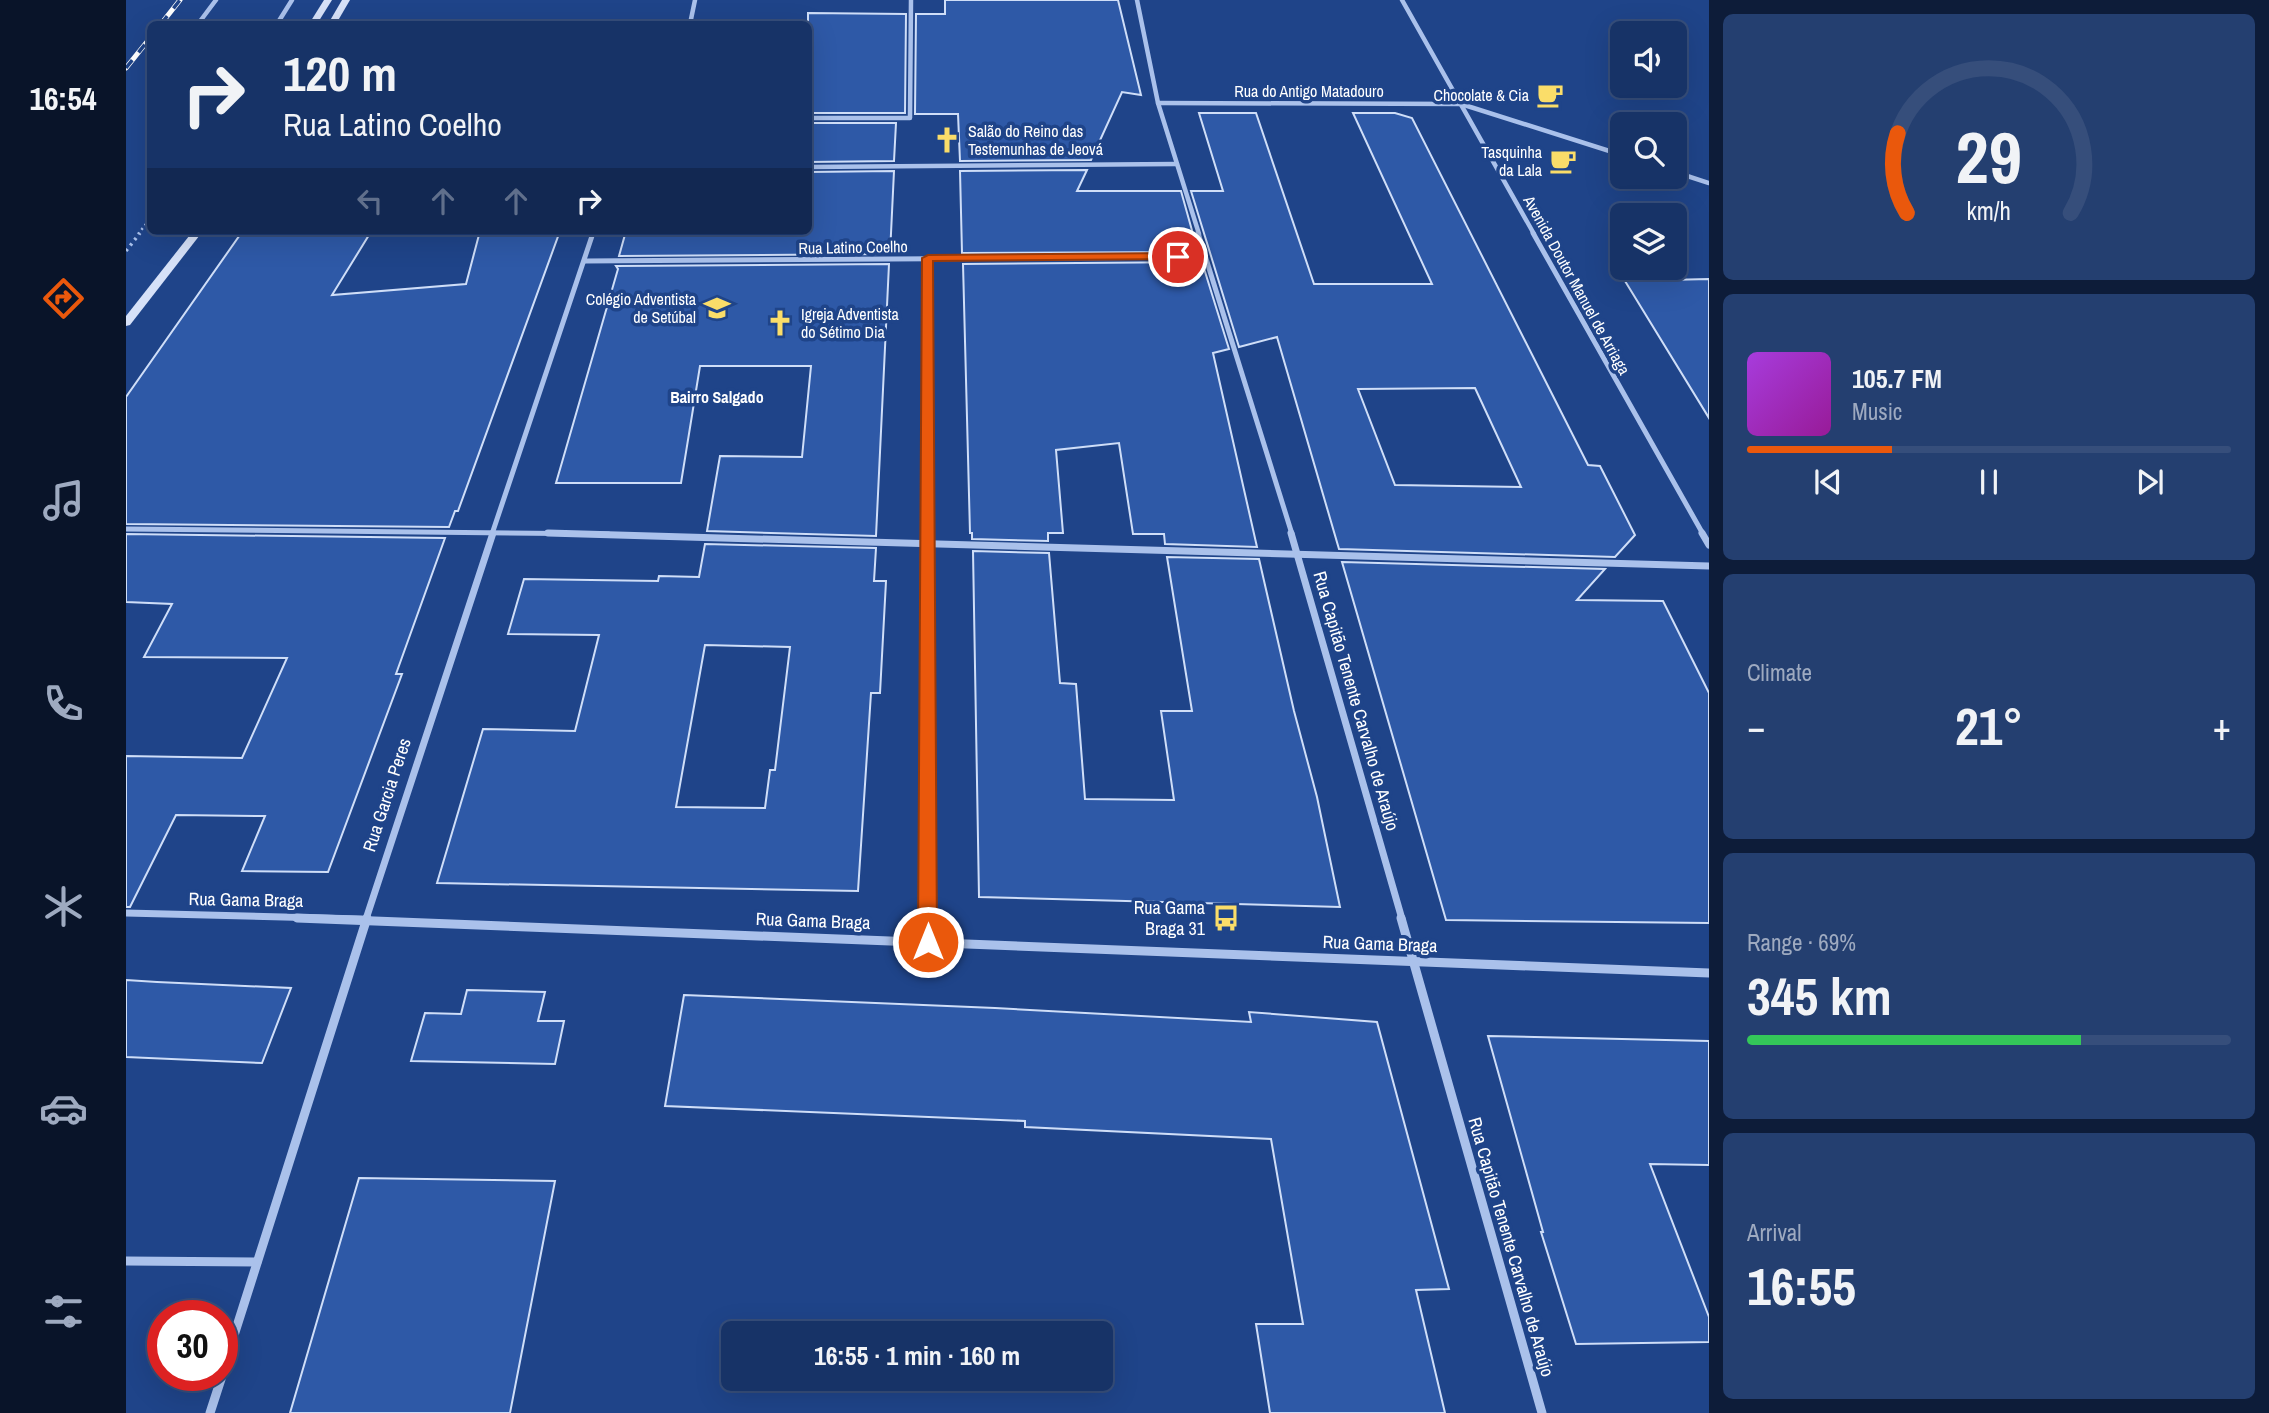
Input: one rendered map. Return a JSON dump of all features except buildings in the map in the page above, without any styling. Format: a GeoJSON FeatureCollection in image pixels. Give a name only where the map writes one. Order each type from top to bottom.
{"type":"FeatureCollection","features":[{"type":"Feature","properties":{"kind":"main road"},"geometry":{"type":"LineString","coordinates":[[315,21],[328,0]]}},
{"type":"Feature","properties":{"kind":"main road"},"geometry":{"type":"LineString","coordinates":[[334,21],[346,0]]}},
{"type":"Feature","properties":{"kind":"main road"},"geometry":{"type":"LineString","coordinates":[[184,247],[189,235]]}},
{"type":"Feature","properties":{"kind":"main road"},"geometry":{"type":"LineString","coordinates":[[126,323],[194,235]]}},
{"type":"Feature","properties":{"kind":"street"},"geometry":{"type":"LineString","coordinates":[[200,21],[216,0]]}},
{"type":"Feature","properties":{"kind":"street"},"geometry":{"type":"LineString","coordinates":[[279,21],[292,0]]}},
{"type":"Feature","properties":{"kind":"street"},"geometry":{"type":"LineString","coordinates":[[691,21],[695,0]]}},
{"type":"Feature","properties":{"kind":"street"},"geometry":{"type":"LineString","coordinates":[[812,118],[910,118],[911,0]]}},
{"type":"Feature","properties":{"kind":"street","name":"Rua Capitão Tenente Carvalho de Araújo"},"geometry":{"type":"LineString","coordinates":[[1137,0],[1158,103],[1298,554],[1542,1413]]}},
{"type":"Feature","properties":{"kind":"street","name":"Avenida Doutor Manuel de Arriaga"},"geometry":{"type":"LineString","coordinates":[[1402,0],[1709,545]]}},
{"type":"Feature","properties":{"kind":"street","name":"Rua do Antigo Matadouro"},"geometry":{"type":"LineString","coordinates":[[1158,103],[1461,104],[1610,151]]}},
{"type":"Feature","properties":{"kind":"street"},"geometry":{"type":"LineString","coordinates":[[812,167],[1177,164]]}},
{"type":"Feature","properties":{"kind":"street"},"geometry":{"type":"LineString","coordinates":[[1687,176],[1709,183]]}},
{"type":"Feature","properties":{"kind":"street","name":"Rua Garcia Peres"},"geometry":{"type":"LineString","coordinates":[[238,1323],[365,919],[592,235]]}},
{"type":"Feature","properties":{"kind":"street","name":"Rua Latino Coelho"},"geometry":{"type":"LineString","coordinates":[[585,261],[1205,257]]}},
{"type":"Feature","properties":{"kind":"street"},"geometry":{"type":"LineString","coordinates":[[928,258],[928,942]]}},
{"type":"Feature","properties":{"kind":"street"},"geometry":{"type":"LineString","coordinates":[[126,528],[493,531],[1709,566]]}},
{"type":"Feature","properties":{"kind":"street","name":"Rua Gama Braga"},"geometry":{"type":"LineString","coordinates":[[126,913],[365,919],[1709,974]]}},
{"type":"Feature","properties":{"kind":"street"},"geometry":{"type":"LineString","coordinates":[[126,1261],[257,1262]]}},
{"type":"Feature","properties":{"kind":"street","name":"Rua Garcia Peres"},"geometry":{"type":"LineString","coordinates":[[210,1413],[217,1391]]}},
{"type":"Feature","properties":{"kind":"path"},"geometry":{"type":"LineString","coordinates":[[126,251],[147,223]]}},
{"type":"Feature","properties":{"kind":"railway"},"geometry":{"type":"LineString","coordinates":[[163,21],[180,0]]}},
{"type":"Feature","properties":{"kind":"railway"},"geometry":{"type":"LineString","coordinates":[[126,68],[147,42]]}},
{"type":"Feature","properties":{"kind":"place","name":"Chocolate & Cia"},"geometry":{"type":"Point","coordinates":[1550,95]}},
{"type":"Feature","properties":{"kind":"place","name":"Salão do Reino das Testemunhas de Jeová"},"geometry":{"type":"Point","coordinates":[947,140]}},
{"type":"Feature","properties":{"kind":"place","name":"Tasquinha da Lala"},"geometry":{"type":"Point","coordinates":[1563,161]}},
{"type":"Feature","properties":{"kind":"place","name":"Colégio Adventista de Setúbal"},"geometry":{"type":"Point","coordinates":[717,308]}},
{"type":"Feature","properties":{"kind":"place","name":"Igreja Adventista do Sétimo Dia"},"geometry":{"type":"Point","coordinates":[780,323]}},
{"type":"Feature","properties":{"kind":"place","name":"Rua Gama Braga 31"},"geometry":{"type":"Point","coordinates":[1226,918]}},
{"type":"Feature","properties":{"kind":"district","name":"Bairro Salgado"},"geometry":{"type":"Point","coordinates":[717,397]}},
{"type":"Feature","properties":{"kind":"route"},"geometry":{"type":"LineString","coordinates":[[928,942],[928,258],[1178,257]]}}]}
